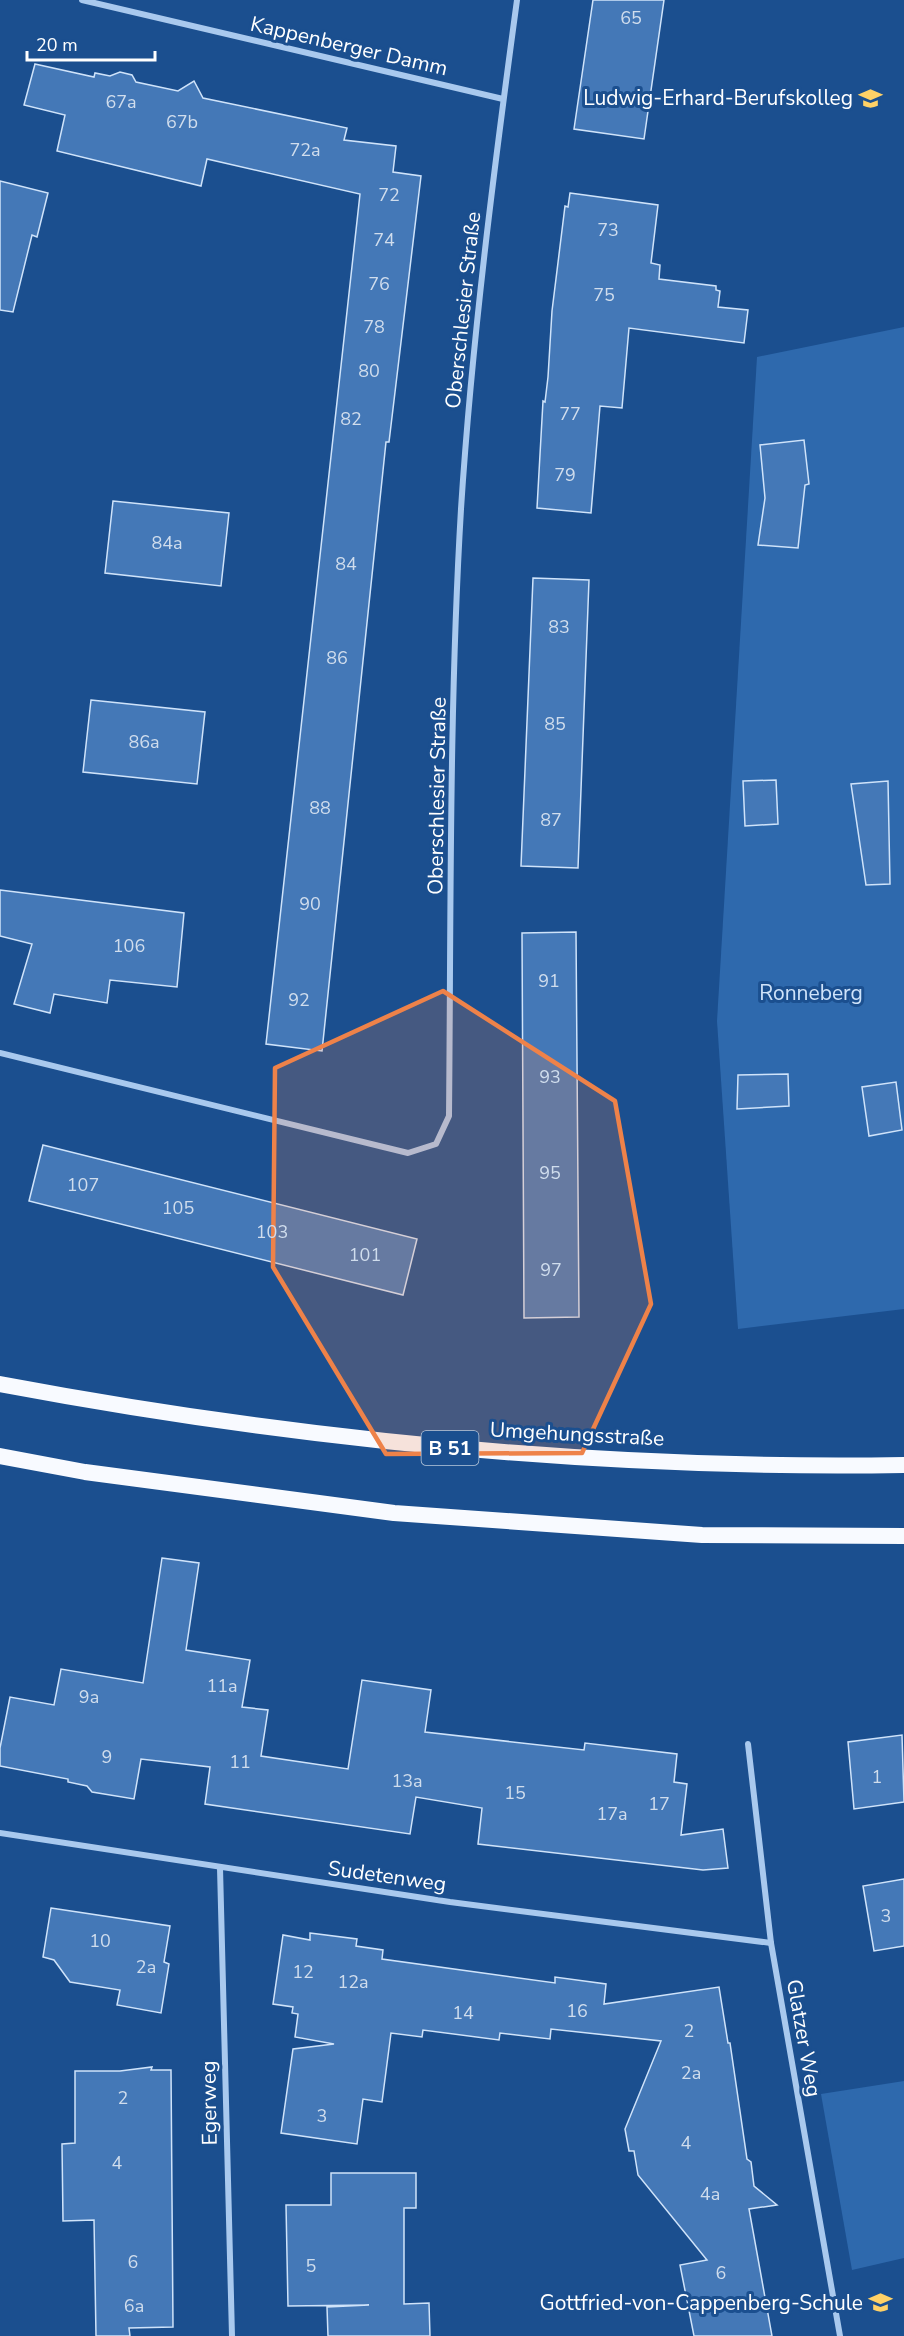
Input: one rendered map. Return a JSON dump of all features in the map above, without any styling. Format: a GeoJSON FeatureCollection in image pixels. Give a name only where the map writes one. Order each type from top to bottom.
{"type":"FeatureCollection","features":[{"type":"Feature","properties":{"kind":"highway","name":"Umgehungsstraße"},"geometry":{"type":"LineString","coordinates":[[0,1384],[116,1406],[266,1428],[497,1452],[725,1464],[904,1466]]}},
{"type":"Feature","properties":{"kind":"highway"},"geometry":{"type":"LineString","coordinates":[[0,1455],[85,1472],[394,1514],[702,1535],[904,1536]]}},
{"type":"Feature","properties":{"kind":"street","name":"Kappenberger Damm"},"geometry":{"type":"LineString","coordinates":[[82,0],[503,99]]}},
{"type":"Feature","properties":{"kind":"street","name":"Oberschlesier Straße"},"geometry":{"type":"LineString","coordinates":[[0,1053],[408,1154],[436,1144],[449,1116],[453,748],[461,512],[470,391],[503,99],[517,0]]}},
{"type":"Feature","properties":{"kind":"street","name":"Glatzer Weg"},"geometry":{"type":"LineString","coordinates":[[748,1744],[771,1943],[840,2336]]}},
{"type":"Feature","properties":{"kind":"street","name":"Sudetenweg"},"geometry":{"type":"LineString","coordinates":[[0,1833],[450,1902],[771,1943]]}},
{"type":"Feature","properties":{"kind":"street","name":"Egerweg"},"geometry":{"type":"LineString","coordinates":[[220,1868],[232,2336]]}},
{"type":"Feature","properties":{"kind":"highlighted area"},"geometry":{"type":"Polygon","coordinates":[[[443,991],[615,1101],[651,1304],[582,1453],[386,1454],[273,1267],[275,1068],[443,991]]]}},
{"type":"Feature","properties":{"kind":"green space","name":"Ronneberg"},"geometry":{"type":"Polygon","coordinates":[[[904,327],[904,1309],[738,1329],[717,1021],[757,357],[904,327]]]}},
{"type":"Feature","properties":{"kind":"green space"},"geometry":{"type":"Polygon","coordinates":[[[904,2081],[904,2258],[852,2270],[821,2094],[904,2081]]]}},
{"type":"Feature","properties":{"kind":"building"},"geometry":{"type":"Polygon","coordinates":[[[593,0],[664,0],[644,139],[574,129],[593,0]]]}},
{"type":"Feature","properties":{"kind":"building"},"geometry":{"type":"Polygon","coordinates":[[[35,64],[94,77],[95,73],[110,76],[120,72],[132,75],[136,82],[178,91],[194,81],[203,98],[347,128],[344,140],[396,146],[393,172],[421,176],[389,442],[386,442],[322,1051],[266,1044],[360,194],[207,159],[201,186],[57,151],[65,115],[24,105],[35,64]]]}},
{"type":"Feature","properties":{"kind":"building"},"geometry":{"type":"Polygon","coordinates":[[[0,181],[48,193],[37,237],[32,235],[13,312],[0,310],[0,181]]]}},
{"type":"Feature","properties":{"kind":"building"},"geometry":{"type":"Polygon","coordinates":[[[570,193],[658,205],[651,263],[660,265],[659,279],[716,286],[716,290],[720,291],[718,307],[748,310],[744,343],[629,328],[622,408],[600,406],[591,513],[537,508],[543,401],[545,402],[548,377],[552,311],[565,206],[568,207],[570,193]]]}},
{"type":"Feature","properties":{"kind":"building"},"geometry":{"type":"Polygon","coordinates":[[[804,440],[809,484],[805,485],[798,548],[758,545],[765,498],[760,445],[804,440]]]}},
{"type":"Feature","properties":{"kind":"building"},"geometry":{"type":"Polygon","coordinates":[[[113,501],[229,513],[221,586],[105,573],[113,501]]]}},
{"type":"Feature","properties":{"kind":"building"},"geometry":{"type":"Polygon","coordinates":[[[533,578],[589,580],[578,868],[521,866],[533,578]]]}},
{"type":"Feature","properties":{"kind":"building"},"geometry":{"type":"Polygon","coordinates":[[[91,700],[205,712],[197,784],[83,772],[91,700]]]}},
{"type":"Feature","properties":{"kind":"building"},"geometry":{"type":"Polygon","coordinates":[[[776,780],[778,824],[745,826],[743,781],[776,780]]]}},
{"type":"Feature","properties":{"kind":"building"},"geometry":{"type":"Polygon","coordinates":[[[888,781],[890,884],[866,885],[851,784],[888,781]]]}},
{"type":"Feature","properties":{"kind":"building"},"geometry":{"type":"Polygon","coordinates":[[[0,890],[184,913],[177,987],[110,980],[107,1003],[54,994],[50,1013],[14,1004],[32,944],[0,936],[0,890]]]}},
{"type":"Feature","properties":{"kind":"building"},"geometry":{"type":"Polygon","coordinates":[[[576,932],[579,1317],[524,1318],[522,933],[576,932]]]}},
{"type":"Feature","properties":{"kind":"building"},"geometry":{"type":"Polygon","coordinates":[[[788,1074],[789,1106],[737,1109],[738,1075],[788,1074]]]}},
{"type":"Feature","properties":{"kind":"building"},"geometry":{"type":"Polygon","coordinates":[[[896,1082],[902,1130],[869,1136],[862,1087],[896,1082]]]}},
{"type":"Feature","properties":{"kind":"building"},"geometry":{"type":"Polygon","coordinates":[[[43,1145],[417,1239],[403,1295],[29,1201],[43,1145]]]}},
{"type":"Feature","properties":{"kind":"building"},"geometry":{"type":"Polygon","coordinates":[[[162,1558],[199,1563],[186,1650],[250,1660],[242,1707],[268,1710],[261,1756],[348,1769],[362,1680],[431,1690],[425,1732],[584,1750],[585,1743],[677,1754],[674,1782],[687,1784],[681,1835],[723,1829],[728,1868],[703,1870],[478,1844],[482,1808],[416,1797],[410,1834],[205,1804],[210,1767],[141,1759],[134,1799],[92,1792],[87,1786],[68,1782],[68,1779],[0,1766],[0,1748],[10,1697],[54,1705],[61,1669],[143,1683],[162,1558]]]}},
{"type":"Feature","properties":{"kind":"building"},"geometry":{"type":"Polygon","coordinates":[[[902,1735],[904,1802],[854,1809],[848,1742],[902,1735]]]}},
{"type":"Feature","properties":{"kind":"building"},"geometry":{"type":"Polygon","coordinates":[[[904,1879],[904,1946],[874,1951],[863,1886],[904,1879]]]}},
{"type":"Feature","properties":{"kind":"building"},"geometry":{"type":"Polygon","coordinates":[[[51,1908],[170,1926],[164,1962],[169,1964],[161,2013],[117,2005],[120,1990],[70,1982],[54,1960],[43,1957],[51,1908]]]}},
{"type":"Feature","properties":{"kind":"building"},"geometry":{"type":"Polygon","coordinates":[[[310,1933],[357,1939],[356,1946],[383,1950],[382,1959],[555,1983],[555,1977],[606,1984],[604,2004],[719,1987],[728,2043],[730,2043],[747,2159],[751,2162],[754,2186],[777,2205],[749,2209],[772,2336],[694,2336],[680,2265],[707,2260],[638,2175],[634,2151],[629,2151],[625,2129],[661,2041],[551,2029],[550,2039],[500,2033],[499,2040],[423,2030],[422,2037],[391,2033],[382,2102],[363,2099],[357,2144],[281,2133],[293,2049],[334,2044],[295,2037],[298,2014],[292,2013],[293,2007],[273,2004],[283,1935],[310,1940],[310,1933]]]}},
{"type":"Feature","properties":{"kind":"building"},"geometry":{"type":"Polygon","coordinates":[[[152,2067],[151,2070],[171,2070],[173,2327],[129,2328],[130,2336],[96,2336],[94,2220],[63,2221],[62,2144],[75,2143],[75,2071],[120,2071],[152,2067]]]}},
{"type":"Feature","properties":{"kind":"building"},"geometry":{"type":"Polygon","coordinates":[[[331,2173],[416,2173],[416,2208],[404,2208],[404,2304],[429,2303],[430,2336],[328,2336],[327,2307],[369,2305],[288,2306],[286,2205],[331,2205],[331,2173]]]}},
{"type":"Feature","properties":{"kind":"place","name":"Ludwig-Erhard-Berufskolleg"},"geometry":{"type":"Point","coordinates":[871,98]}},
{"type":"Feature","properties":{"kind":"place","name":"Gottfried-von-Cappenberg-Schule"},"geometry":{"type":"Point","coordinates":[881,2303]}}]}
